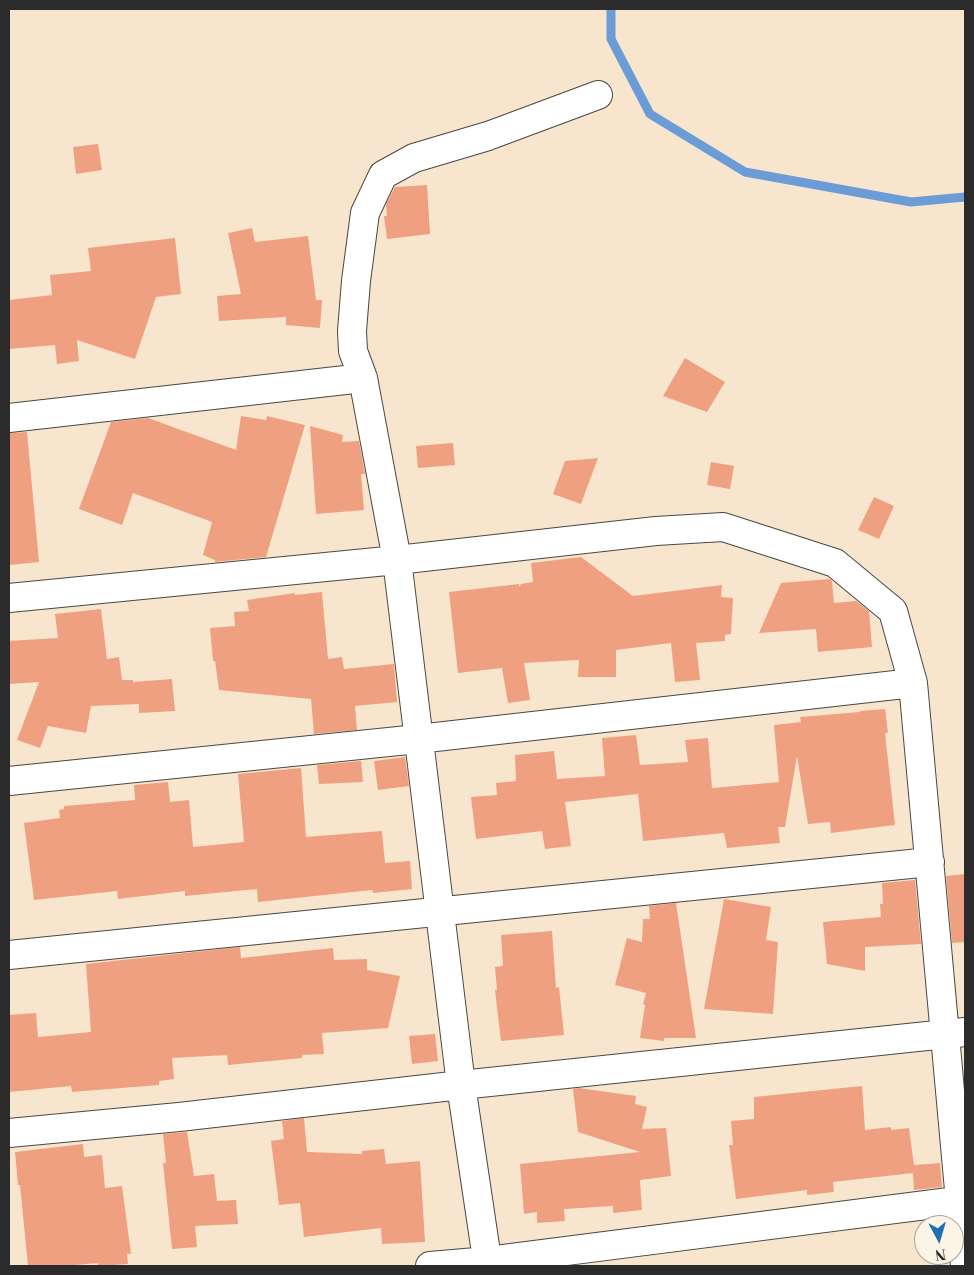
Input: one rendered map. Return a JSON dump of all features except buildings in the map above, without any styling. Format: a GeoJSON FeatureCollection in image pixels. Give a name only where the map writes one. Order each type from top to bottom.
{"type":"FeatureCollection","features":[{"type":"Feature","properties":{"kind":"street"},"geometry":{"type":"LineString","coordinates":[[488,1264],[461,1085],[397,560],[363,378],[353,350],[352,331],[356,281],[365,214],[383,176],[414,158],[488,136],[598,95]]}},
{"type":"Feature","properties":{"kind":"street"},"geometry":{"type":"LineString","coordinates":[[9,418],[363,378]]}},
{"type":"Feature","properties":{"kind":"street"},"geometry":{"type":"LineString","coordinates":[[9,598],[397,560],[656,531],[723,527],[835,563],[893,611],[913,683],[930,862],[955,1033],[965,1266]]}},
{"type":"Feature","properties":{"kind":"street"},"geometry":{"type":"LineString","coordinates":[[9,781],[418,739],[913,683]]}},
{"type":"Feature","properties":{"kind":"street"},"geometry":{"type":"LineString","coordinates":[[9,955],[930,862]]}},
{"type":"Feature","properties":{"kind":"street"},"geometry":{"type":"LineString","coordinates":[[9,1133],[179,1117],[955,1033]]}},
{"type":"Feature","properties":{"kind":"street"},"geometry":{"type":"LineString","coordinates":[[430,1266],[488,1264],[963,1201]]}},
{"type":"Feature","properties":{"kind":"waterway"},"geometry":{"type":"LineString","coordinates":[[611,9],[611,39],[650,114],[745,172],[911,202],[965,197]]}}]}
